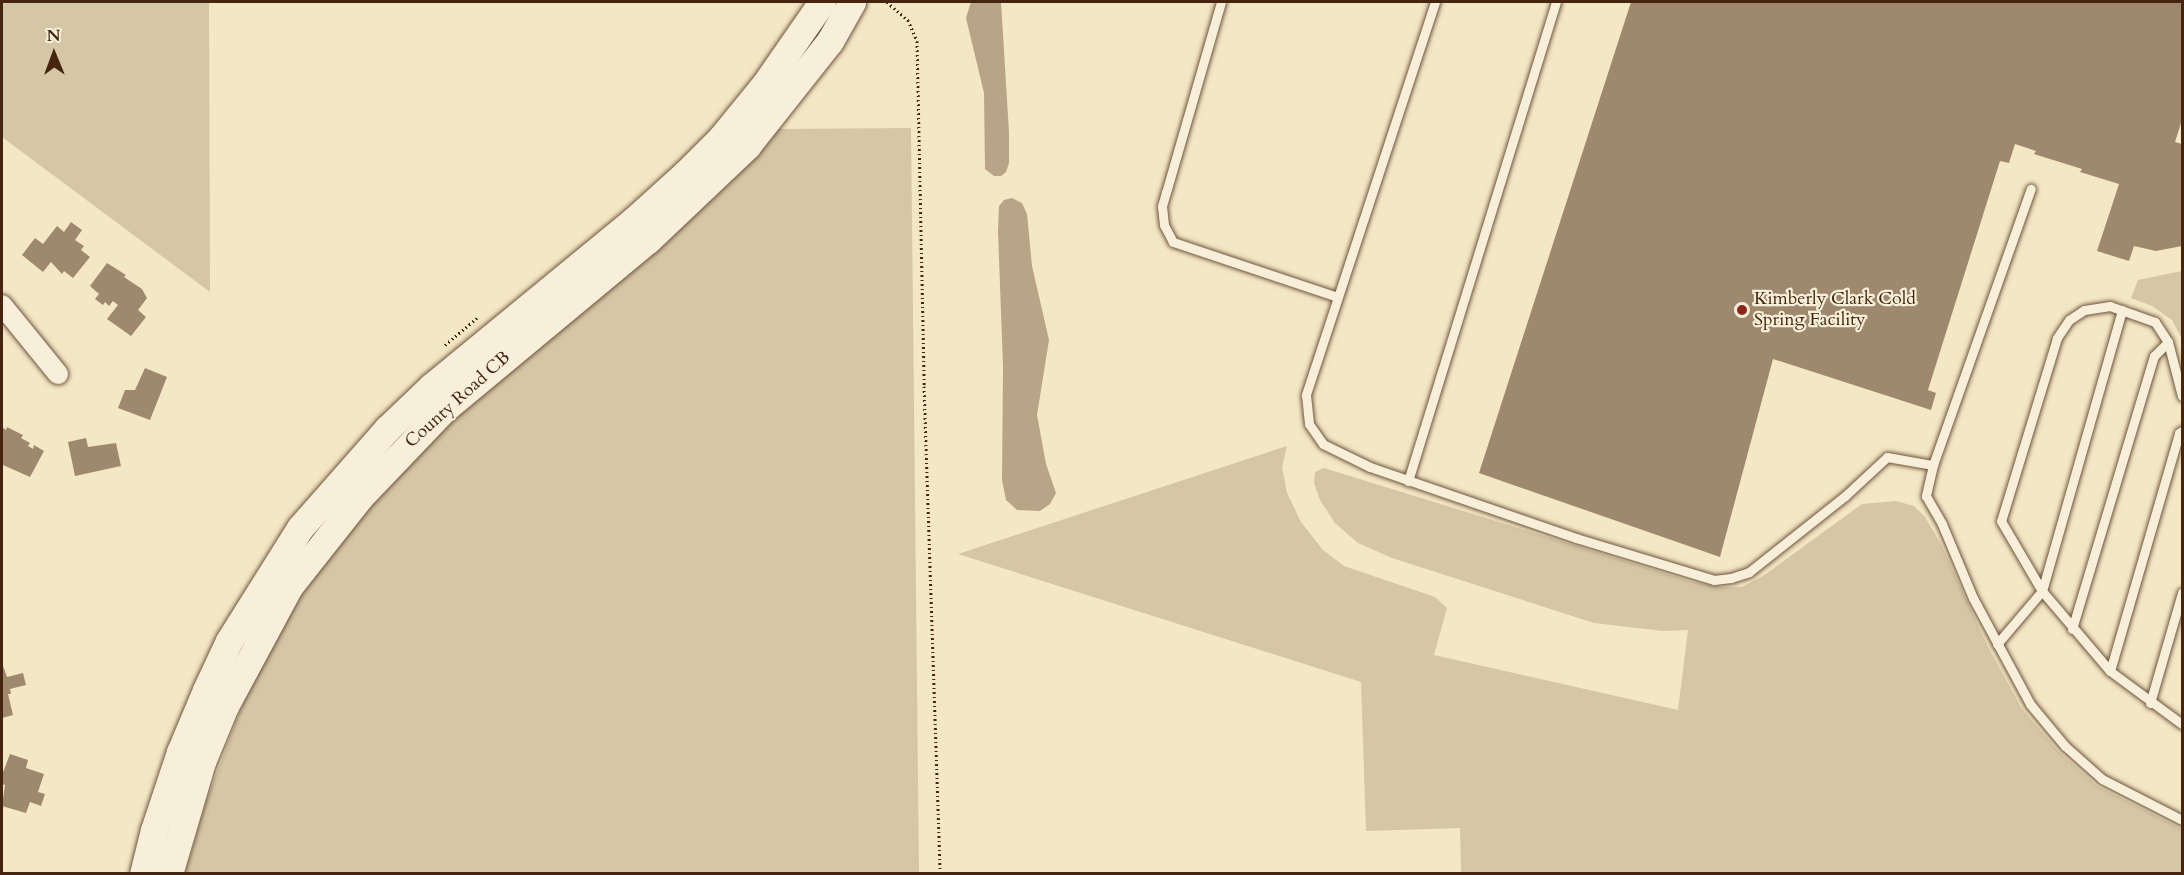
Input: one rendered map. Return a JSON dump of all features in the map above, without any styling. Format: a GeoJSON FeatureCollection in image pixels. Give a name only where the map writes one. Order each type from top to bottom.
{"type":"FeatureCollection","features":[{"type":"Feature","properties":{"kind":"main road","name":"County Road CB"},"geometry":{"type":"LineString","coordinates":[[143,873],[154,830],[180,752],[210,680],[229,641],[300,528],[387,429],[432,386],[633,221],[721,138],[765,84],[822,2]]}},
{"type":"Feature","properties":{"kind":"main road","name":"County Road CB"},"geometry":{"type":"LineString","coordinates":[[169,873],[202,762],[225,706],[289,587],[360,497],[443,410],[648,240],[747,146],[830,41],[852,2]]}},
{"type":"Feature","properties":{"kind":"street"},"geometry":{"type":"LineString","coordinates":[[2,305],[58,374]]}},
{"type":"Feature","properties":{"kind":"lane"},"geometry":{"type":"LineString","coordinates":[[1221,2],[1162,206],[1164,225],[1173,242],[1337,297]]}},
{"type":"Feature","properties":{"kind":"lane"},"geometry":{"type":"LineString","coordinates":[[1435,2],[1306,395],[1309,423],[1323,444],[1370,467],[1408,481],[1576,538],[1714,580],[1749,572],[1845,496],[1887,457],[1933,465]]}},
{"type":"Feature","properties":{"kind":"lane"},"geometry":{"type":"LineString","coordinates":[[1408,481],[1557,2]]}},
{"type":"Feature","properties":{"kind":"lane"},"geometry":{"type":"LineString","coordinates":[[2031,189],[1933,465],[1926,496],[1997,644],[2030,705],[2065,746],[2102,779],[2182,820]]}},
{"type":"Feature","properties":{"kind":"lane"},"geometry":{"type":"LineString","coordinates":[[2182,396],[2168,342],[2155,322],[2110,306],[2084,310],[2069,321],[2057,338],[2001,521],[2042,591],[2110,671],[2150,703],[2182,724]]}},
{"type":"Feature","properties":{"kind":"lane"},"geometry":{"type":"LineString","coordinates":[[1997,644],[2042,591],[2121,310]]}},
{"type":"Feature","properties":{"kind":"lane"},"geometry":{"type":"LineString","coordinates":[[2072,628],[2154,356],[2168,342]]}},
{"type":"Feature","properties":{"kind":"lane"},"geometry":{"type":"LineString","coordinates":[[2110,671],[2179,433],[2182,431]]}},
{"type":"Feature","properties":{"kind":"lane"},"geometry":{"type":"LineString","coordinates":[[2150,703],[2182,593]]}},
{"type":"Feature","properties":{"kind":"path"},"geometry":{"type":"LineString","coordinates":[[887,2],[908,20],[917,40],[924,397],[940,873]]}},
{"type":"Feature","properties":{"kind":"shaded area"},"geometry":{"type":"Polygon","coordinates":[[[2,2],[209,2],[210,292],[2,137],[2,2]]]}},
{"type":"Feature","properties":{"kind":"shaded area"},"geometry":{"type":"Polygon","coordinates":[[[971,2],[1001,2],[1009,163],[1006,172],[1001,176],[994,176],[985,169],[984,93],[966,18],[971,2]]]}},
{"type":"Feature","properties":{"kind":"shaded area"},"geometry":{"type":"Polygon","coordinates":[[[911,128],[919,873],[185,874],[206,802],[249,687],[299,595],[372,496],[502,369],[695,215],[775,129],[911,128]]]}},
{"type":"Feature","properties":{"kind":"shaded area"},"geometry":{"type":"Polygon","coordinates":[[[1012,198],[1022,203],[1027,214],[1032,266],[1049,340],[1037,415],[1046,464],[1056,493],[1050,504],[1040,511],[1017,510],[1006,500],[1002,480],[1003,366],[998,231],[999,206],[1004,200],[1012,198]]]}},
{"type":"Feature","properties":{"kind":"shaded area"},"geometry":{"type":"Polygon","coordinates":[[[2182,271],[2182,339],[2172,320],[2152,306],[2131,298],[2138,280],[2182,271]]]}},
{"type":"Feature","properties":{"kind":"shaded area"},"geometry":{"type":"Polygon","coordinates":[[[1287,446],[1282,467],[1287,493],[1301,522],[1323,550],[1344,566],[1435,597],[1447,608],[1434,655],[1678,710],[1688,630],[1663,631],[1594,623],[1392,558],[1358,543],[1335,523],[1320,500],[1314,483],[1315,472],[1324,468],[1693,582],[1720,587],[1742,587],[1763,576],[1862,504],[1896,501],[1914,506],[1925,517],[1942,546],[1987,645],[2022,709],[2059,752],[2097,786],[2182,829],[2182,873],[1461,873],[1460,828],[1366,831],[1361,682],[958,554],[1287,446]]]}},
{"type":"Feature","properties":{"kind":"building","name":"Kimberly Clark Cold Spring Facility"},"geometry":{"type":"Polygon","coordinates":[[[1631,2],[2182,2],[2182,120],[2175,142],[2182,144],[2182,246],[2156,251],[2134,246],[2129,261],[2097,251],[2119,184],[2080,172],[2082,169],[2034,154],[2036,151],[2015,144],[2009,163],[2000,161],[1928,390],[1936,393],[1931,410],[1773,359],[1720,557],[1479,473],[1631,2]]]}},
{"type":"Feature","properties":{"kind":"building"},"geometry":{"type":"Polygon","coordinates":[[[71,222],[82,230],[75,240],[84,246],[81,250],[90,257],[73,278],[64,271],[62,274],[51,262],[43,272],[22,255],[35,238],[43,244],[57,226],[64,232],[71,222]]]}},
{"type":"Feature","properties":{"kind":"building"},"geometry":{"type":"Polygon","coordinates":[[[107,263],[142,289],[147,298],[138,310],[146,317],[131,336],[107,319],[118,305],[113,301],[109,306],[105,302],[103,305],[95,299],[99,294],[90,286],[107,263]]]}},
{"type":"Feature","properties":{"kind":"building"},"geometry":{"type":"Polygon","coordinates":[[[145,368],[167,377],[150,420],[118,408],[125,390],[135,390],[145,368]]]}},
{"type":"Feature","properties":{"kind":"building"},"geometry":{"type":"Polygon","coordinates":[[[2,427],[23,435],[21,438],[30,443],[28,446],[33,449],[34,445],[44,451],[30,477],[3,465],[2,427]]]}},
{"type":"Feature","properties":{"kind":"building"},"geometry":{"type":"Polygon","coordinates":[[[86,438],[88,447],[116,443],[121,466],[75,476],[68,442],[86,438]]]}},
{"type":"Feature","properties":{"kind":"building"},"geometry":{"type":"Polygon","coordinates":[[[2,663],[7,677],[23,673],[26,685],[10,689],[11,694],[8,694],[13,715],[2,718],[2,663]]]}},
{"type":"Feature","properties":{"kind":"building"},"geometry":{"type":"Polygon","coordinates":[[[10,754],[28,760],[26,768],[44,774],[38,792],[45,794],[41,806],[30,802],[26,813],[2,806],[5,785],[2,784],[2,775],[10,754]]]}},
{"type":"Feature","properties":{"kind":"place","name":"Kimberly Clark Cold Spring Facility"},"geometry":{"type":"Point","coordinates":[1742,310]}}]}
